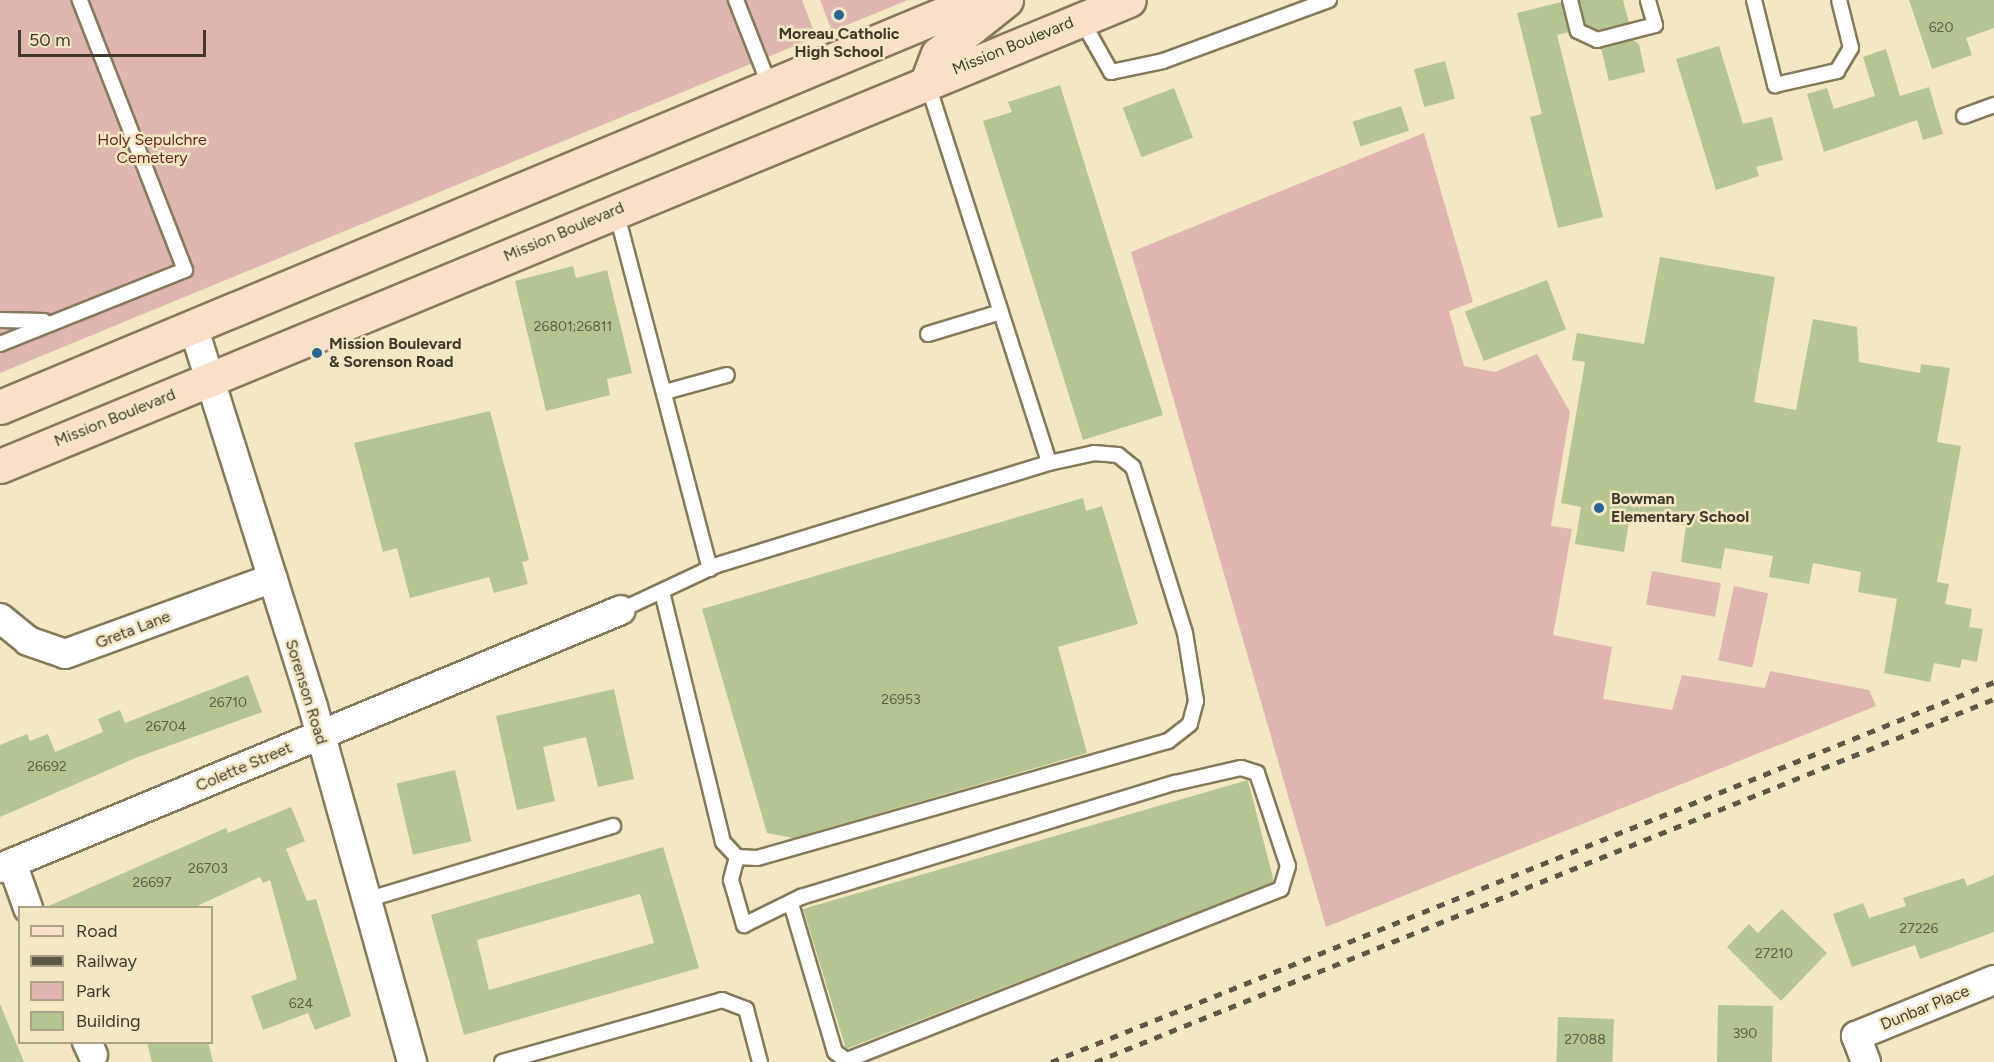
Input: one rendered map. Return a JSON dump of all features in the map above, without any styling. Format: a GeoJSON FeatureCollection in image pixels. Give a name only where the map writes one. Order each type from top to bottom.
{"type":"FeatureCollection","features":[{"type":"Feature","properties":{"kind":"main road"},"geometry":{"type":"LineString","coordinates":[[0,407],[769,84],[977,0]]}},
{"type":"Feature","properties":{"kind":"main road"},"geometry":{"type":"LineString","coordinates":[[927,82],[938,54],[1006,0]]}},
{"type":"Feature","properties":{"kind":"main road","name":"Mission Boulevard"},"geometry":{"type":"LineString","coordinates":[[0,466],[1129,0]]}},
{"type":"Feature","properties":{"kind":"street","name":"Sorenson Road"},"geometry":{"type":"LineString","coordinates":[[193,326],[212,379],[273,578],[412,1062]]}},
{"type":"Feature","properties":{"kind":"street","name":"Greta Lane"},"geometry":{"type":"LineString","coordinates":[[0,618],[28,642],[65,654],[273,578]]}},
{"type":"Feature","properties":{"kind":"street","name":"Colette Street"},"geometry":{"type":"LineString","coordinates":[[6,866],[621,610]]}},
{"type":"Feature","properties":{"kind":"street"},"geometry":{"type":"LineString","coordinates":[[6,866],[27,906]]}},
{"type":"Feature","properties":{"kind":"street","name":"Dunbar Place"},"geometry":{"type":"LineString","coordinates":[[1861,1049],[1994,980]]}},
{"type":"Feature","properties":{"kind":"lane"},"geometry":{"type":"LineString","coordinates":[[0,344],[50,321],[184,270],[81,0]]}},
{"type":"Feature","properties":{"kind":"lane"},"geometry":{"type":"LineString","coordinates":[[736,0],[769,84]]}},
{"type":"Feature","properties":{"kind":"lane"},"geometry":{"type":"LineString","coordinates":[[1081,19],[1111,72],[1163,61],[1329,0]]}},
{"type":"Feature","properties":{"kind":"lane"},"geometry":{"type":"LineString","coordinates":[[1570,0],[1578,31],[1597,40],[1655,26],[1648,0]]}},
{"type":"Feature","properties":{"kind":"lane"},"geometry":{"type":"LineString","coordinates":[[1754,0],[1775,85],[1837,71],[1851,48],[1839,0]]}},
{"type":"Feature","properties":{"kind":"lane"},"geometry":{"type":"LineString","coordinates":[[927,82],[1049,463]]}},
{"type":"Feature","properties":{"kind":"lane"},"geometry":{"type":"LineString","coordinates":[[1964,116],[1994,105]]}},
{"type":"Feature","properties":{"kind":"lane"},"geometry":{"type":"LineString","coordinates":[[616,211],[710,569]]}},
{"type":"Feature","properties":{"kind":"lane"},"geometry":{"type":"LineString","coordinates":[[928,334],[1000,312]]}},
{"type":"Feature","properties":{"kind":"lane"},"geometry":{"type":"LineString","coordinates":[[0,320],[50,321]]}},
{"type":"Feature","properties":{"kind":"lane"},"geometry":{"type":"LineString","coordinates":[[665,392],[727,375]]}},
{"type":"Feature","properties":{"kind":"lane"},"geometry":{"type":"LineString","coordinates":[[621,610],[710,569],[1049,463],[1094,453],[1118,455],[1133,467],[1185,633],[1196,701],[1190,724],[1168,741],[757,858],[737,857],[723,842],[662,592]]}},
{"type":"Feature","properties":{"kind":"lane"},"geometry":{"type":"LineString","coordinates":[[737,857],[731,880],[738,920],[744,925],[791,903],[1175,783],[1241,768],[1257,773],[1288,866],[1281,889],[846,1060],[835,1052],[791,903]]}},
{"type":"Feature","properties":{"kind":"lane"},"geometry":{"type":"LineString","coordinates":[[366,900],[613,825]]}},
{"type":"Feature","properties":{"kind":"lane"},"geometry":{"type":"LineString","coordinates":[[502,1062],[722,1000],[746,1009],[760,1062]]}},
{"type":"Feature","properties":{"kind":"green space","name":"Holy Sepulchre Cemetery"},"geometry":{"type":"Polygon","coordinates":[[[0,0],[802,0],[816,37],[0,373],[0,0]]]}},
{"type":"Feature","properties":{"kind":"green space","name":"Moreau Catholic High School"},"geometry":{"type":"Polygon","coordinates":[[[820,0],[908,0],[832,31],[820,0]]]}},
{"type":"Feature","properties":{"kind":"green space"},"geometry":{"type":"Polygon","coordinates":[[[1424,133],[1473,302],[1449,311],[1464,366],[1495,372],[1537,354],[1570,412],[1551,526],[1572,529],[1553,635],[1612,647],[1603,699],[1672,710],[1682,675],[1765,688],[1770,671],[1869,690],[1876,706],[1326,927],[1131,252],[1424,133]]]}},
{"type":"Feature","properties":{"kind":"green space"},"geometry":{"type":"Polygon","coordinates":[[[1652,571],[1721,583],[1715,617],[1646,604],[1652,571]]]}},
{"type":"Feature","properties":{"kind":"green space"},"geometry":{"type":"Polygon","coordinates":[[[1734,586],[1768,593],[1752,668],[1718,660],[1734,586]]]}},
{"type":"Feature","properties":{"kind":"building"},"geometry":{"type":"Polygon","coordinates":[[[1579,0],[1623,0],[1629,23],[1597,30],[1586,25],[1579,0]]]}},
{"type":"Feature","properties":{"kind":"building"},"geometry":{"type":"Polygon","coordinates":[[[1909,0],[1994,0],[1994,28],[1966,38],[1972,55],[1932,69],[1909,0]]]}},
{"type":"Feature","properties":{"kind":"building"},"geometry":{"type":"Polygon","coordinates":[[[1561,2],[1569,32],[1557,35],[1603,217],[1558,228],[1530,117],[1542,114],[1517,13],[1561,2]]]}},
{"type":"Feature","properties":{"kind":"building"},"geometry":{"type":"Polygon","coordinates":[[[1633,40],[1639,44],[1645,72],[1609,81],[1601,48],[1633,40]]]}},
{"type":"Feature","properties":{"kind":"building"},"geometry":{"type":"Polygon","coordinates":[[[1719,46],[1743,124],[1772,117],[1783,160],[1756,167],[1759,176],[1716,190],[1676,59],[1719,46]]]}},
{"type":"Feature","properties":{"kind":"building"},"geometry":{"type":"Polygon","coordinates":[[[1886,49],[1900,96],[1929,87],[1943,134],[1923,140],[1917,120],[1824,152],[1807,94],[1827,88],[1834,109],[1875,96],[1863,57],[1886,49]]]}},
{"type":"Feature","properties":{"kind":"building"},"geometry":{"type":"Polygon","coordinates":[[[1445,61],[1455,99],[1424,107],[1414,69],[1445,61]]]}},
{"type":"Feature","properties":{"kind":"building"},"geometry":{"type":"Polygon","coordinates":[[[1060,85],[1163,415],[1083,440],[983,121],[1012,112],[1008,102],[1060,85]]]}},
{"type":"Feature","properties":{"kind":"building"},"geometry":{"type":"Polygon","coordinates":[[[1174,88],[1193,137],[1142,157],[1123,108],[1174,88]]]}},
{"type":"Feature","properties":{"kind":"building"},"geometry":{"type":"Polygon","coordinates":[[[1401,106],[1409,131],[1361,146],[1352,122],[1401,106]]]}},
{"type":"Feature","properties":{"kind":"building"},"geometry":{"type":"Polygon","coordinates":[[[1660,257],[1775,277],[1754,402],[1796,410],[1813,319],[1857,327],[1859,362],[1920,373],[1921,364],[1950,368],[1937,442],[1961,446],[1937,582],[1949,584],[1945,604],[1972,609],[1969,627],[1983,629],[1977,662],[1962,659],[1960,668],[1934,663],[1930,682],[1884,673],[1897,599],[1858,592],[1861,572],[1813,563],[1809,584],[1769,577],[1773,556],[1725,548],[1721,569],[1681,562],[1686,526],[1630,516],[1624,552],[1575,544],[1581,507],[1561,503],[1585,362],[1572,360],[1577,333],[1644,344],[1660,257]]]}},
{"type":"Feature","properties":{"kind":"building"},"geometry":{"type":"Polygon","coordinates":[[[573,266],[576,278],[607,270],[632,373],[607,379],[610,395],[546,411],[515,281],[573,266]]]}},
{"type":"Feature","properties":{"kind":"building"},"geometry":{"type":"Polygon","coordinates":[[[1547,280],[1566,329],[1484,361],[1465,312],[1547,280]]]}},
{"type":"Feature","properties":{"kind":"building"},"geometry":{"type":"Polygon","coordinates":[[[490,411],[529,560],[522,562],[528,584],[494,593],[489,577],[410,598],[397,548],[383,552],[354,443],[490,411]]]}},
{"type":"Feature","properties":{"kind":"building"},"geometry":{"type":"Polygon","coordinates":[[[1083,498],[1086,511],[1102,506],[1138,624],[1058,647],[1087,753],[793,838],[767,833],[702,609],[1083,498]]]}},
{"type":"Feature","properties":{"kind":"building"},"geometry":{"type":"Polygon","coordinates":[[[248,675],[262,712],[138,757],[0,817],[0,745],[27,734],[30,741],[48,734],[55,752],[103,732],[98,719],[120,710],[125,723],[248,675]]]}},
{"type":"Feature","properties":{"kind":"building"},"geometry":{"type":"Polygon","coordinates":[[[614,689],[634,779],[598,787],[586,737],[543,747],[555,801],[517,810],[496,716],[614,689]]]}},
{"type":"Feature","properties":{"kind":"building"},"geometry":{"type":"Polygon","coordinates":[[[455,770],[471,841],[413,855],[397,783],[455,770]]]}},
{"type":"Feature","properties":{"kind":"building"},"geometry":{"type":"Polygon","coordinates":[[[1248,780],[1274,882],[846,1049],[803,909],[1248,780]]]}},
{"type":"Feature","properties":{"kind":"building"},"geometry":{"type":"Polygon","coordinates":[[[291,807],[305,841],[286,849],[307,901],[316,899],[351,1016],[315,1030],[308,1013],[263,1030],[251,996],[297,979],[270,880],[263,883],[260,877],[197,906],[49,906],[226,828],[228,833],[291,807]]]}},
{"type":"Feature","properties":{"kind":"building"},"geometry":{"type":"Polygon","coordinates":[[[663,847],[699,968],[464,1035],[431,915],[663,847]],[[640,894],[477,940],[489,990],[654,943],[640,894]]]}},
{"type":"Feature","properties":{"kind":"building"},"geometry":{"type":"Polygon","coordinates":[[[1994,875],[1994,932],[1920,959],[1915,945],[1852,967],[1833,914],[1863,903],[1869,918],[1906,906],[1903,898],[1964,878],[1967,886],[1994,875]]]}},
{"type":"Feature","properties":{"kind":"building"},"geometry":{"type":"Polygon","coordinates":[[[1782,909],[1827,953],[1781,1001],[1727,947],[1749,924],[1758,933],[1782,909]]]}},
{"type":"Feature","properties":{"kind":"building"},"geometry":{"type":"Polygon","coordinates":[[[0,1004],[24,1062],[0,1062],[0,1004]]]}},
{"type":"Feature","properties":{"kind":"building"},"geometry":{"type":"Polygon","coordinates":[[[1718,1005],[1773,1006],[1772,1062],[1717,1062],[1718,1005]]]}},
{"type":"Feature","properties":{"kind":"building"},"geometry":{"type":"Polygon","coordinates":[[[1558,1017],[1614,1019],[1612,1062],[1556,1062],[1558,1017]]]}},
{"type":"Feature","properties":{"kind":"building"},"geometry":{"type":"Polygon","coordinates":[[[148,1044],[208,1044],[213,1062],[152,1062],[148,1044]]]}},
{"type":"Feature","properties":{"kind":"railway"},"geometry":{"type":"LineString","coordinates":[[1051,1062],[1994,682]]}},
{"type":"Feature","properties":{"kind":"railway"},"geometry":{"type":"LineString","coordinates":[[1095,1062],[1994,699]]}},
{"type":"Feature","properties":{"kind":"place","name":"Moreau Catholic High School"},"geometry":{"type":"Point","coordinates":[839,15]}},
{"type":"Feature","properties":{"kind":"place","name":"Mission Boulevard & Sorenson Road"},"geometry":{"type":"Point","coordinates":[317,353]}},
{"type":"Feature","properties":{"kind":"place","name":"Bowman Elementary School"},"geometry":{"type":"Point","coordinates":[1599,508]}}]}
